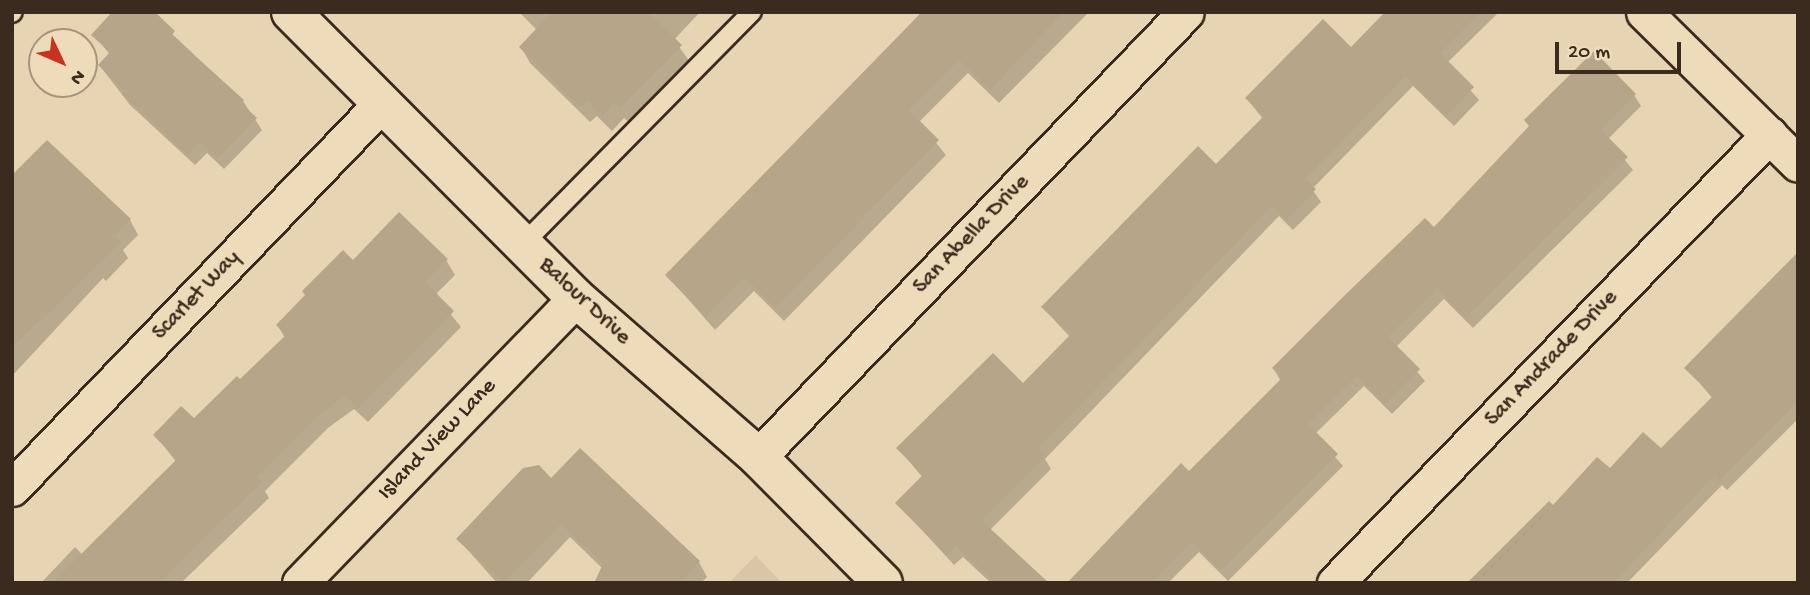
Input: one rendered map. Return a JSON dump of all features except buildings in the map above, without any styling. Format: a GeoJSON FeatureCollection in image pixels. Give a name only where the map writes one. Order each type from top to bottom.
{"type":"FeatureCollection","features":[{"type":"Feature","properties":{"kind":"street","name":"Balour Drive"},"geometry":{"type":"LineString","coordinates":[[291,12],[576,298],[758,457],[883,583]]}},
{"type":"Feature","properties":{"kind":"street","name":"San Abella Drive"},"geometry":{"type":"LineString","coordinates":[[758,457],[1186,12]]}},
{"type":"Feature","properties":{"kind":"street"},"geometry":{"type":"LineString","coordinates":[[1644,12],[1798,164]]}},
{"type":"Feature","properties":{"kind":"street","name":"Scarlet Way"},"geometry":{"type":"LineString","coordinates":[[12,488],[382,103]]}},
{"type":"Feature","properties":{"kind":"street","name":"San Andrade Drive"},"geometry":{"type":"LineString","coordinates":[[1335,583],[1769,135]]}},
{"type":"Feature","properties":{"kind":"street","name":"Island View Lane"},"geometry":{"type":"LineString","coordinates":[[300,583],[576,298]]}},
{"type":"Feature","properties":{"kind":"lane"},"geometry":{"type":"LineString","coordinates":[[523,244],[752,12]]}},
{"type":"Feature","properties":{"kind":"shaded area"},"geometry":{"type":"Polygon","coordinates":[[[756,556],[782,583],[729,583],[756,556]]]}}]}
